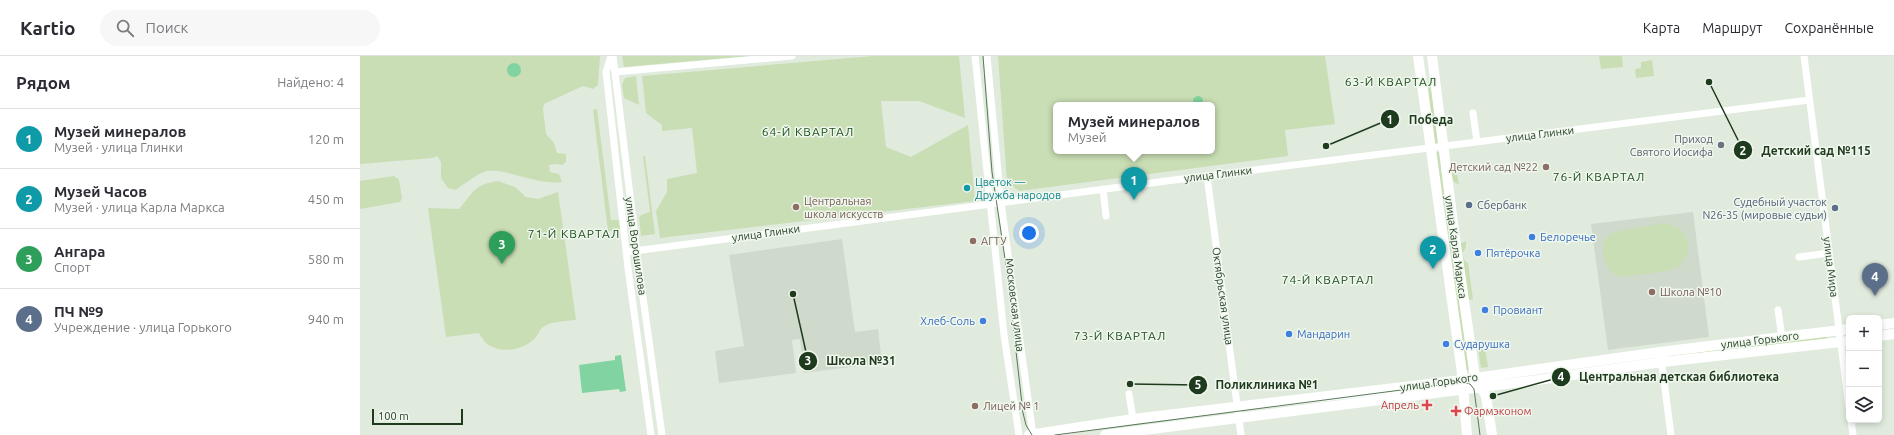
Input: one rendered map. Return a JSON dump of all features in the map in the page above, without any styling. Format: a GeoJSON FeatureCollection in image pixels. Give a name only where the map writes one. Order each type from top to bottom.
{"type":"FeatureCollection","features":[{"type":"Feature","properties":{"kind":"street","name":"улица Ворошилова"},"geometry":{"type":"LineString","coordinates":[[612,56],[606,72],[627,252],[651,435]]}},
{"type":"Feature","properties":{"kind":"street","name":"улица Ворошилова"},"geometry":{"type":"LineString","coordinates":[[612,56],[662,435]]}},
{"type":"Feature","properties":{"kind":"street"},"geometry":{"type":"LineString","coordinates":[[615,72],[792,56]]}},
{"type":"Feature","properties":{"kind":"street","name":"Московская улица"},"geometry":{"type":"LineString","coordinates":[[975,56],[989,204],[1004,334],[1019,435]]}},
{"type":"Feature","properties":{"kind":"street","name":"Московская улица"},"geometry":{"type":"LineString","coordinates":[[987,56],[1001,203],[1032,428],[1031,435]]}},
{"type":"Feature","properties":{"kind":"street","name":"улица Карла Маркса"},"geometry":{"type":"LineString","coordinates":[[1418,56],[1432,148],[1462,384],[1467,435]]}},
{"type":"Feature","properties":{"kind":"street","name":"улица Карла Маркса"},"geometry":{"type":"LineString","coordinates":[[1432,56],[1443,147],[1475,376],[1486,396],[1492,435]]}},
{"type":"Feature","properties":{"kind":"street","name":"улица Мира"},"geometry":{"type":"LineString","coordinates":[[1804,56],[1829,253],[1844,330],[1848,387]]}},
{"type":"Feature","properties":{"kind":"street","name":"улица Глинки"},"geometry":{"type":"LineString","coordinates":[[627,252],[1103,189],[1809,100]]}},
{"type":"Feature","properties":{"kind":"street"},"geometry":{"type":"LineString","coordinates":[[1473,113],[1477,142]]}},
{"type":"Feature","properties":{"kind":"street","name":"Октябрьская улица"},"geometry":{"type":"LineString","coordinates":[[1207,176],[1241,435]]}},
{"type":"Feature","properties":{"kind":"street"},"geometry":{"type":"LineString","coordinates":[[1103,189],[1106,216]]}},
{"type":"Feature","properties":{"kind":"street"},"geometry":{"type":"LineString","coordinates":[[1799,257],[1829,253]]}},
{"type":"Feature","properties":{"kind":"street"},"geometry":{"type":"LineString","coordinates":[[1778,310],[1782,338]]}},
{"type":"Feature","properties":{"kind":"street"},"geometry":{"type":"LineString","coordinates":[[1882,325],[1894,323]]}},
{"type":"Feature","properties":{"kind":"street","name":"улица Горького"},"geometry":{"type":"LineString","coordinates":[[1105,435],[1238,412],[1462,384],[1481,386],[1538,380],[1661,357],[1844,330]]}},
{"type":"Feature","properties":{"kind":"street"},"geometry":{"type":"LineString","coordinates":[[1882,336],[1894,334]]}},
{"type":"Feature","properties":{"kind":"street","name":"улица Горького"},"geometry":{"type":"LineString","coordinates":[[1462,384],[1475,376],[1537,369],[1845,341]]}},
{"type":"Feature","properties":{"kind":"street"},"geometry":{"type":"LineString","coordinates":[[1661,357],[1671,435]]}},
{"type":"Feature","properties":{"kind":"street"},"geometry":{"type":"LineString","coordinates":[[1537,369],[1538,380]]}},
{"type":"Feature","properties":{"kind":"street"},"geometry":{"type":"LineString","coordinates":[[1130,394],[1133,419]]}},
{"type":"Feature","properties":{"kind":"street","name":"улица Горького"},"geometry":{"type":"LineString","coordinates":[[1031,435],[1133,419],[1238,412]]}},
{"type":"Feature","properties":{"kind":"street"},"geometry":{"type":"LineString","coordinates":[[1851,423],[1853,435]]}},
{"type":"Feature","properties":{"kind":"shaded area"},"geometry":{"type":"Polygon","coordinates":[[[360,56],[600,56],[598,85],[593,89],[583,86],[544,104],[543,109],[546,134],[554,143],[557,153],[566,154],[566,162],[562,165],[549,165],[550,172],[559,174],[562,182],[542,181],[492,171],[481,173],[455,190],[448,188],[441,178],[441,162],[437,156],[433,158],[360,164],[360,56]]]}},
{"type":"Feature","properties":{"kind":"shaded area"},"geometry":{"type":"Polygon","coordinates":[[[622,56],[749,56],[624,67],[622,56]]]}},
{"type":"Feature","properties":{"kind":"shaded area"},"geometry":{"type":"Polygon","coordinates":[[[873,56],[959,56],[965,118],[919,101],[881,101],[886,147],[911,157],[968,125],[975,201],[660,238],[656,211],[667,192],[667,179],[697,173],[692,128],[662,131],[662,125],[646,113],[642,76],[873,56]]]}},
{"type":"Feature","properties":{"kind":"shaded area"},"geometry":{"type":"Polygon","coordinates":[[[998,56],[1325,56],[1335,124],[1285,130],[1288,156],[1019,191],[1007,182],[998,56]]]}},
{"type":"Feature","properties":{"kind":"shaded area"},"geometry":{"type":"Polygon","coordinates":[[[1599,56],[1622,56],[1623,67],[1601,69],[1599,56]]]}},
{"type":"Feature","properties":{"kind":"shaded area"},"geometry":{"type":"Polygon","coordinates":[[[1652,60],[1654,76],[1636,78],[1635,69],[1641,68],[1641,62],[1652,60]]]}},
{"type":"Feature","properties":{"kind":"shaded area"},"geometry":{"type":"Polygon","coordinates":[[[511,63],[517,63],[521,67],[521,73],[517,77],[511,77],[507,73],[507,67],[511,63]]]}},
{"type":"Feature","properties":{"kind":"shaded area"},"geometry":{"type":"Polygon","coordinates":[[[636,76],[639,105],[624,98],[622,85],[625,78],[636,76]]]}},
{"type":"Feature","properties":{"kind":"shaded area"},"geometry":{"type":"Polygon","coordinates":[[[1428,86],[1431,86],[1439,143],[1435,144],[1428,86]]]}},
{"type":"Feature","properties":{"kind":"shaded area"},"geometry":{"type":"Polygon","coordinates":[[[1198,96],[1202,99],[1202,102],[1193,101],[1198,96]]]}},
{"type":"Feature","properties":{"kind":"shaded area"},"geometry":{"type":"Polygon","coordinates":[[[597,109],[611,220],[620,220],[621,230],[608,231],[593,110],[597,109]]]}},
{"type":"Feature","properties":{"kind":"shaded area"},"geometry":{"type":"Polygon","coordinates":[[[1436,152],[1440,152],[1469,370],[1465,370],[1436,152]]]}},
{"type":"Feature","properties":{"kind":"shaded area"},"geometry":{"type":"Polygon","coordinates":[[[643,156],[645,156],[655,234],[641,236],[639,218],[641,215],[650,212],[643,156]]]}},
{"type":"Feature","properties":{"kind":"shaded area"},"geometry":{"type":"Polygon","coordinates":[[[1455,162],[1459,185],[1452,180],[1449,163],[1455,162]]]}},
{"type":"Feature","properties":{"kind":"shaded area"},"geometry":{"type":"Polygon","coordinates":[[[394,176],[399,180],[402,198],[400,202],[360,209],[360,181],[394,176]]]}},
{"type":"Feature","properties":{"kind":"shaded area"},"geometry":{"type":"Polygon","coordinates":[[[498,181],[515,187],[526,197],[538,199],[558,192],[576,320],[546,325],[529,343],[511,350],[498,349],[486,343],[479,333],[446,337],[428,208],[459,209],[471,194],[479,187],[498,181]]]}},
{"type":"Feature","properties":{"kind":"shaded area","name":"Школа №10"},"geometry":{"type":"Polygon","coordinates":[[[1693,212],[1709,337],[1608,350],[1591,224],[1693,212]]]}},
{"type":"Feature","properties":{"kind":"shaded area"},"geometry":{"type":"Polygon","coordinates":[[[1663,223],[1677,227],[1686,237],[1688,242],[1688,252],[1680,265],[1668,271],[1625,276],[1618,276],[1611,271],[1607,266],[1603,254],[1604,242],[1607,237],[1615,232],[1663,223]]]}},
{"type":"Feature","properties":{"kind":"shaded area"},"geometry":{"type":"Polygon","coordinates":[[[842,239],[855,332],[878,329],[882,363],[804,373],[800,339],[792,340],[796,373],[719,383],[715,351],[744,346],[729,255],[842,239]]]}},
{"type":"Feature","properties":{"kind":"shaded area"},"geometry":{"type":"Polygon","coordinates":[[[1466,241],[1466,247],[1462,254],[1465,261],[1468,263],[1473,299],[1470,300],[1466,295],[1460,244],[1466,241]]]}},
{"type":"Feature","properties":{"kind":"shaded area"},"geometry":{"type":"Polygon","coordinates":[[[1827,334],[1827,341],[1668,360],[1667,354],[1827,334]]]}},
{"type":"Feature","properties":{"kind":"shaded area"},"geometry":{"type":"Polygon","coordinates":[[[1477,341],[1484,341],[1488,367],[1481,368],[1477,341]]]}},
{"type":"Feature","properties":{"kind":"shaded area"},"geometry":{"type":"Polygon","coordinates":[[[621,355],[626,391],[620,392],[619,389],[582,393],[579,365],[615,360],[615,356],[621,355]]]}},
{"type":"Feature","properties":{"kind":"tram line"},"geometry":{"type":"LineString","coordinates":[[983,56],[992,172],[1007,272],[1023,413],[1026,425],[1032,435]]}},
{"type":"Feature","properties":{"kind":"tram line"},"geometry":{"type":"LineString","coordinates":[[1055,435],[1463,382],[1470,384],[1474,389],[1480,435]]}},
{"type":"Feature","properties":{"kind":"place","name":"Детский сад №115"},"geometry":{"type":"Point","coordinates":[1709,82]}},
{"type":"Feature","properties":{"kind":"place","name":"Приход Святого Иосифа"},"geometry":{"type":"Point","coordinates":[1721,145]}},
{"type":"Feature","properties":{"kind":"place","name":"Победа"},"geometry":{"type":"Point","coordinates":[1326,146]}},
{"type":"Feature","properties":{"kind":"place","name":"Детский сад №22"},"geometry":{"type":"Point","coordinates":[1546,167]}},
{"type":"Feature","properties":{"kind":"place","name":"Цветок — Дружба народов"},"geometry":{"type":"Point","coordinates":[967,188]}},
{"type":"Feature","properties":{"kind":"place","name":"Музей минералов"},"geometry":{"type":"Point","coordinates":[1134,200]}},
{"type":"Feature","properties":{"kind":"place","name":"Сбербанк"},"geometry":{"type":"Point","coordinates":[1469,205]}},
{"type":"Feature","properties":{"kind":"place","name":"Центральная школа искусств"},"geometry":{"type":"Point","coordinates":[796,207]}},
{"type":"Feature","properties":{"kind":"place","name":"Судебный участок N26-35 (мировые судьи)"},"geometry":{"type":"Point","coordinates":[1835,208]}},
{"type":"Feature","properties":{"kind":"place","name":"Белоречье"},"geometry":{"type":"Point","coordinates":[1532,237]}},
{"type":"Feature","properties":{"kind":"place","name":"АГТУ"},"geometry":{"type":"Point","coordinates":[973,241]}},
{"type":"Feature","properties":{"kind":"place","name":"Пятёрочка"},"geometry":{"type":"Point","coordinates":[1478,253]}},
{"type":"Feature","properties":{"kind":"place","name":"Ангара"},"geometry":{"type":"Point","coordinates":[502,264]}},
{"type":"Feature","properties":{"kind":"place","name":"Музей Часов"},"geometry":{"type":"Point","coordinates":[1433,269]}},
{"type":"Feature","properties":{"kind":"place","name":"Школа №10"},"geometry":{"type":"Point","coordinates":[1652,292]}},
{"type":"Feature","properties":{"kind":"place","name":"Школа №31"},"geometry":{"type":"Point","coordinates":[793,294]}},
{"type":"Feature","properties":{"kind":"place","name":"ПЧ №9"},"geometry":{"type":"Point","coordinates":[1875,296]}},
{"type":"Feature","properties":{"kind":"place","name":"Провиант"},"geometry":{"type":"Point","coordinates":[1485,310]}},
{"type":"Feature","properties":{"kind":"place","name":"Хлеб-Соль"},"geometry":{"type":"Point","coordinates":[983,321]}},
{"type":"Feature","properties":{"kind":"place","name":"Мандарин"},"geometry":{"type":"Point","coordinates":[1289,334]}},
{"type":"Feature","properties":{"kind":"place","name":"Сударушка"},"geometry":{"type":"Point","coordinates":[1446,344]}},
{"type":"Feature","properties":{"kind":"place","name":"Поликлиника №1"},"geometry":{"type":"Point","coordinates":[1130,384]}},
{"type":"Feature","properties":{"kind":"place","name":"Центральная детская библиотека"},"geometry":{"type":"Point","coordinates":[1493,396]}},
{"type":"Feature","properties":{"kind":"place","name":"Апрель"},"geometry":{"type":"Point","coordinates":[1427,405]}},
{"type":"Feature","properties":{"kind":"place","name":"Лицей № 1"},"geometry":{"type":"Point","coordinates":[975,406]}},
{"type":"Feature","properties":{"kind":"place","name":"Фармэконом"},"geometry":{"type":"Point","coordinates":[1456,411]}},
{"type":"Feature","properties":{"kind":"district","name":"63-Й КВАРТАЛ"},"geometry":{"type":"Point","coordinates":[1391,81]}},
{"type":"Feature","properties":{"kind":"district","name":"64-Й КВАРТАЛ"},"geometry":{"type":"Point","coordinates":[808,131]}},
{"type":"Feature","properties":{"kind":"district","name":"76-Й КВАРТАЛ"},"geometry":{"type":"Point","coordinates":[1599,176]}},
{"type":"Feature","properties":{"kind":"district","name":"71-Й КВАРТАЛ"},"geometry":{"type":"Point","coordinates":[574,233]}},
{"type":"Feature","properties":{"kind":"district","name":"74-Й КВАРТАЛ"},"geometry":{"type":"Point","coordinates":[1328,279]}},
{"type":"Feature","properties":{"kind":"district","name":"73-Й КВАРТАЛ"},"geometry":{"type":"Point","coordinates":[1120,335]}}]}
